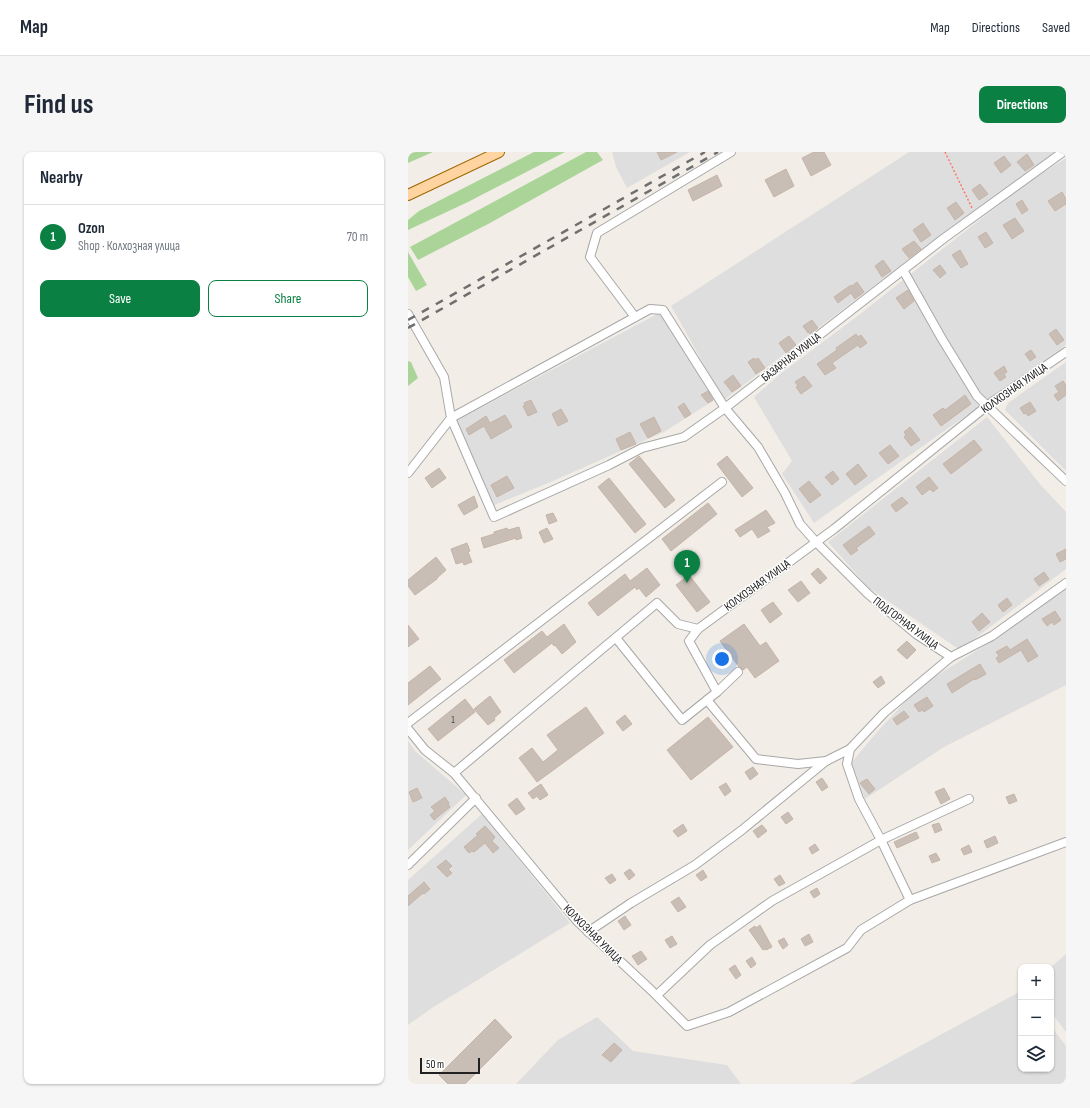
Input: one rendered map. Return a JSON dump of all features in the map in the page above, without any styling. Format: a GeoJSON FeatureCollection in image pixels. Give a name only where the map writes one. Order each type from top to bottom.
{"type":"FeatureCollection","features":[{"type":"Feature","properties":{"kind":"main road"},"geometry":{"type":"LineString","coordinates":[[408,194],[499,152]]}},
{"type":"Feature","properties":{"kind":"street"},"geometry":{"type":"LineString","coordinates":[[408,473],[451,418],[635,317],[590,257],[596,233],[731,152]]}},
{"type":"Feature","properties":{"kind":"street","name":"БАЗАРНАЯ УЛИЦА"},"geometry":{"type":"LineString","coordinates":[[451,418],[494,517],[609,465],[642,448],[684,437],[725,408],[976,215],[1063,152]]}},
{"type":"Feature","properties":{"kind":"street"},"geometry":{"type":"LineString","coordinates":[[903,270],[942,339],[977,396],[1066,481]]}},
{"type":"Feature","properties":{"kind":"street","name":"ПОДГОРНАЯ УЛИЦА"},"geometry":{"type":"LineString","coordinates":[[635,317],[650,309],[663,310],[725,408],[758,447],[785,493],[800,524],[868,594],[916,634],[951,657],[992,636],[1066,583]]}},
{"type":"Feature","properties":{"kind":"street"},"geometry":{"type":"LineString","coordinates":[[408,314],[444,377],[451,418]]}},
{"type":"Feature","properties":{"kind":"street","name":"КОЛХОЗНАЯ УЛИЦА"},"geometry":{"type":"LineString","coordinates":[[698,629],[834,529],[988,405],[1066,352]]}},
{"type":"Feature","properties":{"kind":"street"},"geometry":{"type":"LineString","coordinates":[[408,723],[722,482]]}},
{"type":"Feature","properties":{"kind":"street"},"geometry":{"type":"LineString","coordinates":[[454,774],[657,603],[678,624],[698,629],[689,641],[717,692]]}},
{"type":"Feature","properties":{"kind":"street"},"geometry":{"type":"LineString","coordinates":[[616,638],[682,720],[717,692],[738,672]]}},
{"type":"Feature","properties":{"kind":"street"},"geometry":{"type":"LineString","coordinates":[[588,932],[631,903],[695,865],[742,830],[826,761],[850,749],[884,714],[951,657]]}},
{"type":"Feature","properties":{"kind":"street"},"geometry":{"type":"LineString","coordinates":[[707,700],[756,759],[798,764],[826,761]]}},
{"type":"Feature","properties":{"kind":"street","name":"КОЛХОЗНАЯ УЛИЦА"},"geometry":{"type":"LineString","coordinates":[[408,730],[424,750],[454,774],[476,798],[577,922],[687,1026],[729,1012],[847,948],[861,930],[910,900]]}},
{"type":"Feature","properties":{"kind":"street"},"geometry":{"type":"LineString","coordinates":[[850,749],[847,764],[859,799],[910,900],[1066,842]]}},
{"type":"Feature","properties":{"kind":"street"},"geometry":{"type":"LineString","coordinates":[[408,865],[476,798]]}},
{"type":"Feature","properties":{"kind":"street"},"geometry":{"type":"LineString","coordinates":[[657,996],[710,945],[772,901],[881,840],[969,798]]}},
{"type":"Feature","properties":{"kind":"path"},"geometry":{"type":"LineString","coordinates":[[945,152],[976,215]]}},
{"type":"Feature","properties":{"kind":"shaded area"},"geometry":{"type":"Polygon","coordinates":[[[612,152],[690,152],[627,188],[616,167],[612,152]]]}},
{"type":"Feature","properties":{"kind":"shaded area"},"geometry":{"type":"Polygon","coordinates":[[[909,152],[1055,152],[951,227],[724,400],[671,306],[909,152]]]}},
{"type":"Feature","properties":{"kind":"shaded area"},"geometry":{"type":"Polygon","coordinates":[[[1066,158],[1066,345],[814,523],[782,474],[792,461],[754,397],[780,374],[855,318],[1025,184],[1066,158]]]}},
{"type":"Feature","properties":{"kind":"shaded area"},"geometry":{"type":"Polygon","coordinates":[[[661,312],[716,399],[664,432],[492,506],[456,421],[661,312]]]}},
{"type":"Feature","properties":{"kind":"shaded area"},"geometry":{"type":"Polygon","coordinates":[[[1066,362],[1066,471],[1005,410],[1008,403],[1066,362]]]}},
{"type":"Feature","properties":{"kind":"shaded area"},"geometry":{"type":"Polygon","coordinates":[[[987,417],[1039,483],[1066,512],[1066,569],[960,650],[869,588],[828,542],[987,417]]]}},
{"type":"Feature","properties":{"kind":"shaded area"},"geometry":{"type":"Polygon","coordinates":[[[1066,588],[1066,685],[944,747],[865,799],[851,763],[878,731],[921,685],[986,645],[1066,588]]]}},
{"type":"Feature","properties":{"kind":"shaded area"},"geometry":{"type":"Polygon","coordinates":[[[408,741],[416,752],[466,795],[408,850],[408,741]]]}},
{"type":"Feature","properties":{"kind":"shaded area"},"geometry":{"type":"Polygon","coordinates":[[[482,814],[570,923],[432,1008],[408,1025],[408,880],[482,814]]]}},
{"type":"Feature","properties":{"kind":"shaded area"},"geometry":{"type":"Polygon","coordinates":[[[1066,954],[1066,1032],[1054,1016],[1054,964],[1066,954]]]}},
{"type":"Feature","properties":{"kind":"shaded area"},"geometry":{"type":"Polygon","coordinates":[[[1018,993],[1018,1072],[1054,1072],[1054,1030],[1066,1046],[1066,1084],[850,1084],[1018,993]]]}},
{"type":"Feature","properties":{"kind":"shaded area"},"geometry":{"type":"Polygon","coordinates":[[[597,1017],[633,1051],[727,1065],[741,1084],[516,1084],[558,1040],[597,1017]]]}},
{"type":"Feature","properties":{"kind":"green space"},"geometry":{"type":"Polygon","coordinates":[[[408,152],[433,152],[408,163],[408,152]]]}},
{"type":"Feature","properties":{"kind":"green space"},"geometry":{"type":"Polygon","coordinates":[[[534,152],[565,152],[468,202],[408,230],[408,220],[419,211],[534,152]]]}},
{"type":"Feature","properties":{"kind":"green space"},"geometry":{"type":"Polygon","coordinates":[[[586,152],[597,152],[603,160],[490,223],[418,260],[410,247],[586,152]]]}},
{"type":"Feature","properties":{"kind":"green space"},"geometry":{"type":"Polygon","coordinates":[[[408,252],[427,285],[416,291],[408,277],[408,252]]]}},
{"type":"Feature","properties":{"kind":"green space"},"geometry":{"type":"Polygon","coordinates":[[[408,361],[411,362],[418,378],[408,386],[408,361]]]}},
{"type":"Feature","properties":{"kind":"building"},"geometry":{"type":"Polygon","coordinates":[[[657,152],[677,152],[661,160],[657,152]]]}},
{"type":"Feature","properties":{"kind":"building"},"geometry":{"type":"Polygon","coordinates":[[[814,152],[824,152],[831,165],[811,176],[802,158],[814,152]]]}},
{"type":"Feature","properties":{"kind":"building"},"geometry":{"type":"Polygon","coordinates":[[[1027,154],[1034,165],[1025,171],[1017,162],[1027,154]]]}},
{"type":"Feature","properties":{"kind":"building"},"geometry":{"type":"Polygon","coordinates":[[[1004,156],[1011,165],[1001,173],[994,163],[1004,156]]]}},
{"type":"Feature","properties":{"kind":"building"},"geometry":{"type":"Polygon","coordinates":[[[786,169],[794,186],[774,197],[765,180],[786,169]]]}},
{"type":"Feature","properties":{"kind":"building"},"geometry":{"type":"Polygon","coordinates":[[[717,175],[722,186],[693,201],[688,190],[717,175]]]}},
{"type":"Feature","properties":{"kind":"building"},"geometry":{"type":"Polygon","coordinates":[[[980,184],[988,194],[979,200],[972,190],[980,184]]]}},
{"type":"Feature","properties":{"kind":"building"},"geometry":{"type":"Polygon","coordinates":[[[1062,192],[1066,199],[1066,204],[1055,211],[1048,201],[1062,192]]]}},
{"type":"Feature","properties":{"kind":"building"},"geometry":{"type":"Polygon","coordinates":[[[1022,200],[1028,210],[1022,214],[1016,204],[1022,200]]]}},
{"type":"Feature","properties":{"kind":"building"},"geometry":{"type":"Polygon","coordinates":[[[956,202],[964,213],[955,220],[947,208],[956,202]]]}},
{"type":"Feature","properties":{"kind":"building"},"geometry":{"type":"Polygon","coordinates":[[[1015,218],[1024,231],[1012,239],[1003,225],[1015,218]]]}},
{"type":"Feature","properties":{"kind":"building"},"geometry":{"type":"Polygon","coordinates":[[[923,223],[931,235],[921,242],[913,230],[923,223]]]}},
{"type":"Feature","properties":{"kind":"building"},"geometry":{"type":"Polygon","coordinates":[[[986,232],[993,243],[985,248],[978,237],[986,232]]]}},
{"type":"Feature","properties":{"kind":"building"},"geometry":{"type":"Polygon","coordinates":[[[914,241],[921,249],[909,258],[902,249],[914,241]]]}},
{"type":"Feature","properties":{"kind":"building"},"geometry":{"type":"Polygon","coordinates":[[[960,250],[968,264],[961,268],[952,255],[960,250]]]}},
{"type":"Feature","properties":{"kind":"building"},"geometry":{"type":"Polygon","coordinates":[[[883,260],[891,271],[882,277],[875,266],[883,260]]]}},
{"type":"Feature","properties":{"kind":"building"},"geometry":{"type":"Polygon","coordinates":[[[940,265],[946,273],[940,278],[933,270],[940,265]]]}},
{"type":"Feature","properties":{"kind":"building"},"geometry":{"type":"Polygon","coordinates":[[[857,282],[864,292],[855,299],[851,293],[838,303],[834,297],[857,282]]]}},
{"type":"Feature","properties":{"kind":"building"},"geometry":{"type":"Polygon","coordinates":[[[908,290],[914,301],[904,309],[896,298],[908,290]]]}},
{"type":"Feature","properties":{"kind":"building"},"geometry":{"type":"Polygon","coordinates":[[[812,320],[818,328],[810,334],[803,326],[812,320]]]}},
{"type":"Feature","properties":{"kind":"building"},"geometry":{"type":"Polygon","coordinates":[[[1056,329],[1064,340],[1057,345],[1049,334],[1056,329]]]}},
{"type":"Feature","properties":{"kind":"building"},"geometry":{"type":"Polygon","coordinates":[[[856,334],[858,337],[861,335],[867,343],[860,348],[858,345],[832,363],[836,368],[825,375],[817,364],[856,334]]]}},
{"type":"Feature","properties":{"kind":"building"},"geometry":{"type":"Polygon","coordinates":[[[789,336],[796,345],[786,353],[779,343],[789,336]]]}},
{"type":"Feature","properties":{"kind":"building"},"geometry":{"type":"Polygon","coordinates":[[[1031,350],[1036,357],[1030,361],[1025,354],[1031,350]]]}},
{"type":"Feature","properties":{"kind":"building"},"geometry":{"type":"Polygon","coordinates":[[[754,358],[755,360],[758,358],[765,368],[756,374],[748,362],[754,358]]]}},
{"type":"Feature","properties":{"kind":"building"},"geometry":{"type":"Polygon","coordinates":[[[1004,366],[1007,372],[1004,374],[1006,377],[1000,381],[994,373],[1004,366]]]}},
{"type":"Feature","properties":{"kind":"building"},"geometry":{"type":"Polygon","coordinates":[[[733,375],[741,386],[732,392],[724,382],[733,375]]]}},
{"type":"Feature","properties":{"kind":"building"},"geometry":{"type":"Polygon","coordinates":[[[804,376],[812,386],[801,394],[796,387],[798,386],[795,382],[804,376]]]}},
{"type":"Feature","properties":{"kind":"building"},"geometry":{"type":"Polygon","coordinates":[[[1063,381],[1066,385],[1066,395],[1058,401],[1054,395],[1059,392],[1055,386],[1063,381]]]}},
{"type":"Feature","properties":{"kind":"building"},"geometry":{"type":"Polygon","coordinates":[[[708,391],[713,400],[708,403],[701,395],[708,391]]]}},
{"type":"Feature","properties":{"kind":"building"},"geometry":{"type":"Polygon","coordinates":[[[965,395],[971,404],[941,426],[933,415],[943,408],[945,410],[965,395]]]}},
{"type":"Feature","properties":{"kind":"building"},"geometry":{"type":"Polygon","coordinates":[[[531,400],[537,412],[528,416],[523,406],[525,405],[524,403],[531,400]]]}},
{"type":"Feature","properties":{"kind":"building"},"geometry":{"type":"Polygon","coordinates":[[[1030,402],[1036,411],[1028,416],[1026,413],[1024,414],[1020,408],[1030,402]]]}},
{"type":"Feature","properties":{"kind":"building"},"geometry":{"type":"Polygon","coordinates":[[[684,403],[691,414],[685,418],[678,407],[684,403]]]}},
{"type":"Feature","properties":{"kind":"building"},"geometry":{"type":"Polygon","coordinates":[[[561,409],[568,421],[558,426],[552,414],[561,409]]]}},
{"type":"Feature","properties":{"kind":"building"},"geometry":{"type":"Polygon","coordinates":[[[505,415],[512,427],[491,439],[484,426],[469,435],[466,429],[486,416],[490,423],[505,415]]]}},
{"type":"Feature","properties":{"kind":"building"},"geometry":{"type":"Polygon","coordinates":[[[654,417],[661,431],[648,438],[640,424],[654,417]]]}},
{"type":"Feature","properties":{"kind":"building"},"geometry":{"type":"Polygon","coordinates":[[[910,427],[920,440],[911,446],[904,437],[906,435],[904,432],[910,427]]]}},
{"type":"Feature","properties":{"kind":"building"},"geometry":{"type":"Polygon","coordinates":[[[630,432],[636,444],[621,450],[616,439],[630,432]]]}},
{"type":"Feature","properties":{"kind":"building"},"geometry":{"type":"Polygon","coordinates":[[[974,440],[982,450],[951,474],[943,464],[974,440]]]}},
{"type":"Feature","properties":{"kind":"building"},"geometry":{"type":"Polygon","coordinates":[[[890,445],[899,456],[888,464],[879,453],[890,445]]]}},
{"type":"Feature","properties":{"kind":"building"},"geometry":{"type":"Polygon","coordinates":[[[639,456],[675,500],[665,508],[629,464],[639,456]]]}},
{"type":"Feature","properties":{"kind":"building"},"geometry":{"type":"Polygon","coordinates":[[[727,456],[753,488],[742,497],[717,464],[727,456]]]}},
{"type":"Feature","properties":{"kind":"building"},"geometry":{"type":"Polygon","coordinates":[[[858,464],[867,476],[855,485],[846,474],[858,464]]]}},
{"type":"Feature","properties":{"kind":"building"},"geometry":{"type":"Polygon","coordinates":[[[439,468],[446,478],[432,488],[425,478],[439,468]]]}},
{"type":"Feature","properties":{"kind":"building"},"geometry":{"type":"Polygon","coordinates":[[[833,471],[839,479],[832,485],[825,477],[833,471]]]}},
{"type":"Feature","properties":{"kind":"building"},"geometry":{"type":"Polygon","coordinates":[[[507,476],[514,488],[497,497],[491,485],[507,476]]]}},
{"type":"Feature","properties":{"kind":"building"},"geometry":{"type":"Polygon","coordinates":[[[929,477],[938,488],[933,492],[930,489],[922,495],[916,487],[929,477]]]}},
{"type":"Feature","properties":{"kind":"building"},"geometry":{"type":"Polygon","coordinates":[[[609,478],[646,524],[635,533],[598,487],[609,478]]]}},
{"type":"Feature","properties":{"kind":"building"},"geometry":{"type":"Polygon","coordinates":[[[809,481],[821,495],[810,503],[799,489],[809,481]]]}},
{"type":"Feature","properties":{"kind":"building"},"geometry":{"type":"Polygon","coordinates":[[[474,496],[478,507],[464,515],[458,505],[474,496]]]}},
{"type":"Feature","properties":{"kind":"building"},"geometry":{"type":"Polygon","coordinates":[[[902,497],[908,503],[896,512],[891,505],[902,497]]]}},
{"type":"Feature","properties":{"kind":"building"},"geometry":{"type":"Polygon","coordinates":[[[708,503],[717,514],[671,551],[662,539],[708,503]]]}},
{"type":"Feature","properties":{"kind":"building"},"geometry":{"type":"Polygon","coordinates":[[[766,510],[775,523],[767,527],[770,531],[758,538],[752,529],[740,537],[735,530],[766,510]]]}},
{"type":"Feature","properties":{"kind":"building"},"geometry":{"type":"Polygon","coordinates":[[[553,513],[557,521],[549,524],[546,515],[553,513]]]}},
{"type":"Feature","properties":{"kind":"building"},"geometry":{"type":"Polygon","coordinates":[[[869,526],[875,534],[856,548],[858,550],[851,555],[843,545],[869,526]]]}},
{"type":"Feature","properties":{"kind":"building"},"geometry":{"type":"Polygon","coordinates":[[[519,527],[522,538],[516,540],[516,538],[484,548],[481,538],[507,528],[508,530],[519,527]]]}},
{"type":"Feature","properties":{"kind":"building"},"geometry":{"type":"Polygon","coordinates":[[[547,528],[553,539],[544,543],[539,532],[547,528]]]}},
{"type":"Feature","properties":{"kind":"building"},"geometry":{"type":"Polygon","coordinates":[[[467,543],[470,551],[468,552],[472,562],[464,565],[463,562],[456,564],[451,549],[467,543]]]}},
{"type":"Feature","properties":{"kind":"building"},"geometry":{"type":"Polygon","coordinates":[[[1066,549],[1066,559],[1060,562],[1056,554],[1066,549]]]}},
{"type":"Feature","properties":{"kind":"building"},"geometry":{"type":"Polygon","coordinates":[[[436,557],[446,570],[437,579],[415,595],[408,586],[408,580],[436,557]]]}},
{"type":"Feature","properties":{"kind":"building"},"geometry":{"type":"Polygon","coordinates":[[[647,568],[660,585],[646,597],[639,588],[637,590],[635,587],[598,616],[588,603],[625,574],[630,581],[647,568]]]}},
{"type":"Feature","properties":{"kind":"building"},"geometry":{"type":"Polygon","coordinates":[[[818,568],[827,578],[820,584],[811,574],[818,568]]]}},
{"type":"Feature","properties":{"kind":"building"},"geometry":{"type":"Polygon","coordinates":[[[1044,572],[1049,579],[1039,586],[1034,579],[1044,572]]]}},
{"type":"Feature","properties":{"kind":"building"},"geometry":{"type":"Polygon","coordinates":[[[689,575],[710,602],[697,612],[676,585],[689,575]]]}},
{"type":"Feature","properties":{"kind":"building"},"geometry":{"type":"Polygon","coordinates":[[[801,581],[810,593],[798,602],[788,590],[801,581]]]}},
{"type":"Feature","properties":{"kind":"building"},"geometry":{"type":"Polygon","coordinates":[[[1007,598],[1012,605],[1003,612],[998,605],[1007,598]]]}},
{"type":"Feature","properties":{"kind":"building"},"geometry":{"type":"Polygon","coordinates":[[[773,602],[782,614],[770,623],[761,610],[773,602]]]}},
{"type":"Feature","properties":{"kind":"building"},"geometry":{"type":"Polygon","coordinates":[[[1055,611],[1061,620],[1054,625],[1052,622],[1047,626],[1042,619],[1055,611]]]}},
{"type":"Feature","properties":{"kind":"building"},"geometry":{"type":"Polygon","coordinates":[[[982,613],[990,622],[979,631],[972,622],[982,613]]]}},
{"type":"Feature","properties":{"kind":"building"},"geometry":{"type":"Polygon","coordinates":[[[564,624],[576,642],[562,654],[552,643],[514,673],[504,660],[542,631],[547,637],[564,624]]]}},
{"type":"Feature","properties":{"kind":"building"},"geometry":{"type":"Polygon","coordinates":[[[744,624],[760,646],[766,642],[779,661],[755,678],[747,667],[743,670],[739,667],[720,641],[744,624]]]}},
{"type":"Feature","properties":{"kind":"building"},"geometry":{"type":"Polygon","coordinates":[[[408,625],[419,639],[408,647],[408,625]]]}},
{"type":"Feature","properties":{"kind":"building"},"geometry":{"type":"Polygon","coordinates":[[[1027,639],[1038,656],[1028,662],[1021,650],[999,663],[996,658],[999,656],[996,652],[1007,646],[1010,650],[1027,639]]]}},
{"type":"Feature","properties":{"kind":"building"},"geometry":{"type":"Polygon","coordinates":[[[907,641],[916,650],[907,659],[897,650],[907,641]]]}},
{"type":"Feature","properties":{"kind":"building"},"geometry":{"type":"Polygon","coordinates":[[[980,664],[986,674],[975,680],[974,679],[952,693],[947,684],[980,664]]]}},
{"type":"Feature","properties":{"kind":"building"},"geometry":{"type":"Polygon","coordinates":[[[430,666],[441,679],[408,705],[408,683],[430,666]]]}},
{"type":"Feature","properties":{"kind":"building"},"geometry":{"type":"Polygon","coordinates":[[[881,676],[885,683],[878,688],[873,682],[881,676]]]}},
{"type":"Feature","properties":{"kind":"building"},"geometry":{"type":"Polygon","coordinates":[[[490,696],[501,712],[494,718],[495,720],[488,725],[474,709],[490,696]]]}},
{"type":"Feature","properties":{"kind":"building"},"geometry":{"type":"Polygon","coordinates":[[[927,697],[933,706],[924,712],[922,710],[919,712],[914,705],[927,697]]]}},
{"type":"Feature","properties":{"kind":"building"},"geometry":{"type":"Polygon","coordinates":[[[465,699],[475,712],[438,741],[428,729],[465,699]]]}},
{"type":"Feature","properties":{"kind":"building"},"geometry":{"type":"Polygon","coordinates":[[[586,707],[604,733],[537,782],[519,758],[532,748],[543,762],[558,750],[547,735],[586,707]]]}},
{"type":"Feature","properties":{"kind":"building"},"geometry":{"type":"Polygon","coordinates":[[[904,711],[909,717],[897,725],[893,719],[904,711]]]}},
{"type":"Feature","properties":{"kind":"building"},"geometry":{"type":"Polygon","coordinates":[[[625,715],[632,724],[623,731],[616,722],[625,715]]]}},
{"type":"Feature","properties":{"kind":"building"},"geometry":{"type":"Polygon","coordinates":[[[708,717],[733,747],[691,780],[667,750],[708,717]]]}},
{"type":"Feature","properties":{"kind":"building"},"geometry":{"type":"Polygon","coordinates":[[[753,767],[758,774],[750,780],[745,772],[753,767]]]}},
{"type":"Feature","properties":{"kind":"building"},"geometry":{"type":"Polygon","coordinates":[[[822,778],[828,787],[822,791],[816,782],[822,778]]]}},
{"type":"Feature","properties":{"kind":"building"},"geometry":{"type":"Polygon","coordinates":[[[867,779],[875,789],[869,794],[860,783],[867,779]]]}},
{"type":"Feature","properties":{"kind":"building"},"geometry":{"type":"Polygon","coordinates":[[[726,783],[731,791],[725,796],[719,787],[726,783]]]}},
{"type":"Feature","properties":{"kind":"building"},"geometry":{"type":"Polygon","coordinates":[[[541,784],[548,795],[540,800],[537,796],[533,799],[528,793],[541,784]]]}},
{"type":"Feature","properties":{"kind":"building"},"geometry":{"type":"Polygon","coordinates":[[[417,788],[422,798],[413,802],[409,792],[417,788]]]}},
{"type":"Feature","properties":{"kind":"building"},"geometry":{"type":"Polygon","coordinates":[[[944,788],[950,799],[941,804],[935,792],[944,788]]]}},
{"type":"Feature","properties":{"kind":"building"},"geometry":{"type":"Polygon","coordinates":[[[1014,794],[1017,801],[1009,804],[1006,797],[1014,794]]]}},
{"type":"Feature","properties":{"kind":"building"},"geometry":{"type":"Polygon","coordinates":[[[445,797],[450,807],[434,820],[430,815],[435,811],[431,807],[445,797]]]}},
{"type":"Feature","properties":{"kind":"building"},"geometry":{"type":"Polygon","coordinates":[[[517,798],[525,809],[516,815],[508,805],[517,798]]]}},
{"type":"Feature","properties":{"kind":"building"},"geometry":{"type":"Polygon","coordinates":[[[788,812],[793,819],[786,824],[781,817],[788,812]]]}},
{"type":"Feature","properties":{"kind":"building"},"geometry":{"type":"Polygon","coordinates":[[[939,823],[942,830],[935,833],[932,825],[939,823]]]}},
{"type":"Feature","properties":{"kind":"building"},"geometry":{"type":"Polygon","coordinates":[[[683,824],[687,831],[678,837],[673,831],[683,824]]]}},
{"type":"Feature","properties":{"kind":"building"},"geometry":{"type":"Polygon","coordinates":[[[762,825],[767,831],[758,838],[753,831],[762,825]]]}},
{"type":"Feature","properties":{"kind":"building"},"geometry":{"type":"Polygon","coordinates":[[[485,826],[495,837],[492,841],[499,848],[493,853],[485,843],[474,852],[472,851],[469,853],[464,847],[478,835],[476,834],[485,826]]]}},
{"type":"Feature","properties":{"kind":"building"},"geometry":{"type":"Polygon","coordinates":[[[916,832],[919,838],[897,848],[894,842],[916,832]]]}},
{"type":"Feature","properties":{"kind":"building"},"geometry":{"type":"Polygon","coordinates":[[[995,836],[998,843],[987,848],[984,841],[995,836]]]}},
{"type":"Feature","properties":{"kind":"building"},"geometry":{"type":"Polygon","coordinates":[[[815,844],[819,850],[812,854],[809,848],[815,844]]]}},
{"type":"Feature","properties":{"kind":"building"},"geometry":{"type":"Polygon","coordinates":[[[969,845],[972,852],[964,855],[961,849],[969,845]]]}},
{"type":"Feature","properties":{"kind":"building"},"geometry":{"type":"Polygon","coordinates":[[[936,853],[940,860],[932,863],[929,856],[936,853]]]}},
{"type":"Feature","properties":{"kind":"building"},"geometry":{"type":"Polygon","coordinates":[[[446,860],[452,866],[448,869],[452,873],[447,877],[437,867],[446,860]]]}},
{"type":"Feature","properties":{"kind":"building"},"geometry":{"type":"Polygon","coordinates":[[[630,869],[635,875],[629,880],[624,873],[630,869]]]}},
{"type":"Feature","properties":{"kind":"building"},"geometry":{"type":"Polygon","coordinates":[[[703,870],[707,877],[701,881],[696,875],[703,870]]]}},
{"type":"Feature","properties":{"kind":"building"},"geometry":{"type":"Polygon","coordinates":[[[612,874],[616,880],[610,884],[605,878],[612,874]]]}},
{"type":"Feature","properties":{"kind":"building"},"geometry":{"type":"Polygon","coordinates":[[[780,875],[785,883],[779,886],[774,879],[780,875]]]}},
{"type":"Feature","properties":{"kind":"building"},"geometry":{"type":"Polygon","coordinates":[[[424,882],[430,889],[408,906],[408,896],[424,882]]]}},
{"type":"Feature","properties":{"kind":"building"},"geometry":{"type":"Polygon","coordinates":[[[817,888],[820,894],[814,898],[810,892],[817,888]]]}},
{"type":"Feature","properties":{"kind":"building"},"geometry":{"type":"Polygon","coordinates":[[[679,897],[686,907],[678,912],[671,902],[679,897]]]}},
{"type":"Feature","properties":{"kind":"building"},"geometry":{"type":"Polygon","coordinates":[[[625,916],[631,925],[624,930],[618,921],[625,916]]]}},
{"type":"Feature","properties":{"kind":"building"},"geometry":{"type":"Polygon","coordinates":[[[760,925],[772,947],[766,950],[763,950],[749,930],[760,925]]]}},
{"type":"Feature","properties":{"kind":"building"},"geometry":{"type":"Polygon","coordinates":[[[809,934],[813,942],[805,946],[801,939],[809,934]]]}},
{"type":"Feature","properties":{"kind":"building"},"geometry":{"type":"Polygon","coordinates":[[[672,936],[677,944],[670,948],[665,940],[672,936]]]}},
{"type":"Feature","properties":{"kind":"building"},"geometry":{"type":"Polygon","coordinates":[[[784,938],[788,945],[783,949],[778,941],[784,938]]]}},
{"type":"Feature","properties":{"kind":"building"},"geometry":{"type":"Polygon","coordinates":[[[641,951],[647,959],[638,965],[632,956],[641,951]]]}},
{"type":"Feature","properties":{"kind":"building"},"geometry":{"type":"Polygon","coordinates":[[[752,957],[756,964],[751,968],[746,961],[752,957]]]}},
{"type":"Feature","properties":{"kind":"building"},"geometry":{"type":"Polygon","coordinates":[[[735,965],[741,975],[736,979],[729,969],[735,965]]]}},
{"type":"Feature","properties":{"kind":"building"},"geometry":{"type":"Polygon","coordinates":[[[495,1019],[512,1037],[465,1084],[448,1084],[439,1075],[495,1019]]]}},
{"type":"Feature","properties":{"kind":"building"},"geometry":{"type":"Polygon","coordinates":[[[614,1043],[622,1050],[611,1062],[602,1055],[614,1043]]]}},
{"type":"Feature","properties":{"kind":"railway"},"geometry":{"type":"LineString","coordinates":[[408,320],[705,152]]}},
{"type":"Feature","properties":{"kind":"railway"},"geometry":{"type":"LineString","coordinates":[[408,328],[718,152]]}},
{"type":"Feature","properties":{"kind":"place","name":"Ozon"},"geometry":{"type":"Point","coordinates":[687,583]}}]}
